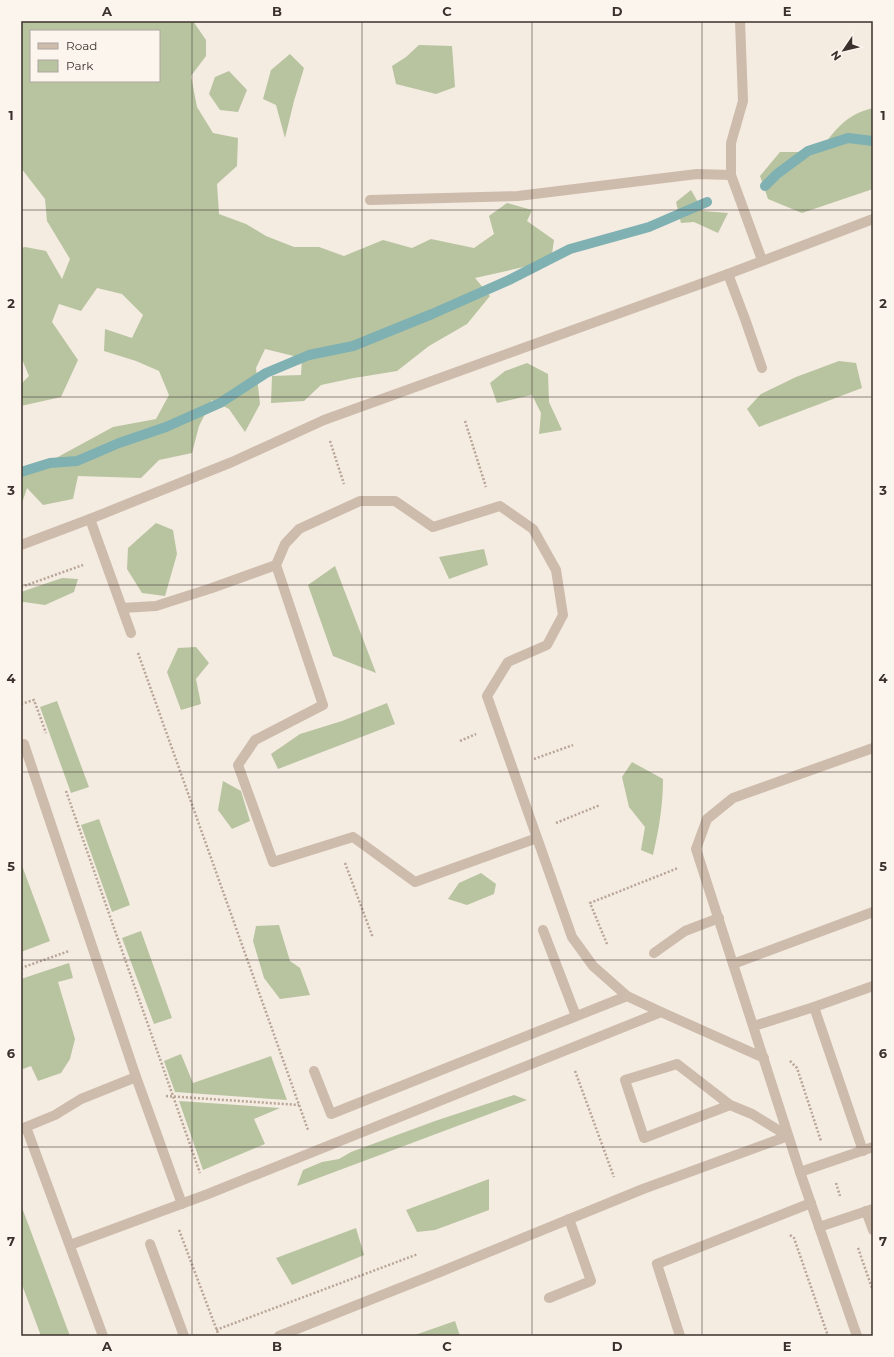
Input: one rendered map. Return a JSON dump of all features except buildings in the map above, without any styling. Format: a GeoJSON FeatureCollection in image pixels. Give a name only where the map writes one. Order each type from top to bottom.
{"type":"FeatureCollection","features":[{"type":"Feature","properties":{"kind":"street"},"geometry":{"type":"LineString","coordinates":[[740,21],[743,101],[731,143],[731,175],[762,260]]}},
{"type":"Feature","properties":{"kind":"street"},"geometry":{"type":"LineString","coordinates":[[370,200],[518,196],[697,174],[731,175]]}},
{"type":"Feature","properties":{"kind":"street"},"geometry":{"type":"LineString","coordinates":[[21,545],[232,462],[324,420],[728,274],[873,219]]}},
{"type":"Feature","properties":{"kind":"street"},"geometry":{"type":"LineString","coordinates":[[728,274],[746,319],[762,368]]}},
{"type":"Feature","properties":{"kind":"street"},"geometry":{"type":"LineString","coordinates":[[535,835],[415,882],[353,837],[273,862],[238,765],[256,740],[323,705],[276,565],[285,544],[299,529],[360,501],[395,501],[433,527],[500,506],[533,529],[556,570],[563,615],[546,645],[508,662],[486,696],[572,937],[593,966],[627,996],[764,1058]]}},
{"type":"Feature","properties":{"kind":"street"},"geometry":{"type":"LineString","coordinates":[[90,519],[131,633]]}},
{"type":"Feature","properties":{"kind":"street"},"geometry":{"type":"LineString","coordinates":[[122,608],[156,606],[276,565]]}},
{"type":"Feature","properties":{"kind":"street"},"geometry":{"type":"LineString","coordinates":[[21,745],[24,744],[136,1077],[144,1095],[182,1204]]}},
{"type":"Feature","properties":{"kind":"street"},"geometry":{"type":"LineString","coordinates":[[857,1336],[788,1136],[754,1026],[696,849],[707,819],[732,798],[873,748]]}},
{"type":"Feature","properties":{"kind":"street"},"geometry":{"type":"LineString","coordinates":[[734,964],[873,912]]}},
{"type":"Feature","properties":{"kind":"street"},"geometry":{"type":"LineString","coordinates":[[654,953],[685,931],[719,918]]}},
{"type":"Feature","properties":{"kind":"street"},"geometry":{"type":"LineString","coordinates":[[543,930],[576,1016]]}},
{"type":"Feature","properties":{"kind":"street"},"geometry":{"type":"LineString","coordinates":[[754,1026],[873,986]]}},
{"type":"Feature","properties":{"kind":"street"},"geometry":{"type":"LineString","coordinates":[[314,1071],[331,1114],[627,996]]}},
{"type":"Feature","properties":{"kind":"street"},"geometry":{"type":"LineString","coordinates":[[800,1172],[868,1149],[814,1007]]}},
{"type":"Feature","properties":{"kind":"street"},"geometry":{"type":"LineString","coordinates":[[70,1245],[182,1204],[315,1152],[660,1012]]}},
{"type":"Feature","properties":{"kind":"street"},"geometry":{"type":"LineString","coordinates":[[730,1105],[644,1138],[625,1080],[677,1064],[730,1105],[752,1114],[788,1136]]}},
{"type":"Feature","properties":{"kind":"street"},"geometry":{"type":"LineString","coordinates":[[103,1336],[70,1245],[23,1128],[54,1115],[81,1099],[136,1077]]}},
{"type":"Feature","properties":{"kind":"street"},"geometry":{"type":"LineString","coordinates":[[279,1336],[296,1333],[569,1218],[642,1189],[788,1136]]}},
{"type":"Feature","properties":{"kind":"street"},"geometry":{"type":"LineString","coordinates":[[680,1336],[657,1264],[811,1203]]}},
{"type":"Feature","properties":{"kind":"street"},"geometry":{"type":"LineString","coordinates":[[819,1227],[870,1210],[873,1230]]}},
{"type":"Feature","properties":{"kind":"street"},"geometry":{"type":"LineString","coordinates":[[549,1298],[591,1281],[569,1218]]}},
{"type":"Feature","properties":{"kind":"street"},"geometry":{"type":"LineString","coordinates":[[150,1244],[184,1336]]}},
{"type":"Feature","properties":{"kind":"path"},"geometry":{"type":"LineString","coordinates":[[324,420],[351,505]]}},
{"type":"Feature","properties":{"kind":"path"},"geometry":{"type":"LineString","coordinates":[[465,420],[493,508]]}},
{"type":"Feature","properties":{"kind":"path"},"geometry":{"type":"LineString","coordinates":[[21,587],[103,557]]}},
{"type":"Feature","properties":{"kind":"path"},"geometry":{"type":"LineString","coordinates":[[131,633],[315,1152]]}},
{"type":"Feature","properties":{"kind":"path"},"geometry":{"type":"LineString","coordinates":[[21,704],[34,700],[47,737]]}},
{"type":"Feature","properties":{"kind":"path"},"geometry":{"type":"LineString","coordinates":[[511,767],[572,745]]}},
{"type":"Feature","properties":{"kind":"path"},"geometry":{"type":"LineString","coordinates":[[66,789],[208,1194]]}},
{"type":"Feature","properties":{"kind":"path"},"geometry":{"type":"LineString","coordinates":[[535,835],[600,805]]}},
{"type":"Feature","properties":{"kind":"path"},"geometry":{"type":"LineString","coordinates":[[338,842],[373,938]]}},
{"type":"Feature","properties":{"kind":"path"},"geometry":{"type":"LineString","coordinates":[[21,968],[92,943]]}},
{"type":"Feature","properties":{"kind":"path"},"geometry":{"type":"LineString","coordinates":[[567,1049],[615,1180],[642,1189]]}},
{"type":"Feature","properties":{"kind":"path"},"geometry":{"type":"LineString","coordinates":[[144,1095],[298,1105],[331,1114]]}},
{"type":"Feature","properties":{"kind":"path"},"geometry":{"type":"LineString","coordinates":[[171,1208],[219,1336]]}},
{"type":"Feature","properties":{"kind":"path"},"geometry":{"type":"LineString","coordinates":[[789,1234],[794,1238],[828,1336]]}},
{"type":"Feature","properties":{"kind":"green space"},"geometry":{"type":"Polygon","coordinates":[[[21,21],[193,21],[206,40],[206,56],[191,76],[197,107],[213,133],[238,138],[237,166],[217,184],[219,214],[246,224],[266,236],[294,247],[319,247],[344,256],[383,240],[412,248],[431,239],[474,248],[494,234],[489,216],[507,203],[532,210],[527,221],[554,240],[551,261],[475,278],[490,296],[467,324],[429,346],[397,371],[321,385],[304,401],[271,403],[272,376],[301,375],[302,358],[265,349],[256,368],[260,404],[245,432],[229,409],[212,400],[199,426],[192,453],[159,460],[141,478],[78,476],[73,499],[43,505],[27,488],[21,506],[21,472],[56,458],[113,427],[156,419],[169,395],[159,371],[136,361],[104,351],[105,329],[132,338],[143,315],[122,294],[97,288],[81,311],[59,304],[52,322],[78,360],[61,397],[21,406],[21,384],[29,376],[21,357],[21,248],[25,247],[46,251],[62,279],[70,259],[47,221],[45,199],[21,168],[21,21]]]}},
{"type":"Feature","properties":{"kind":"green space"},"geometry":{"type":"Polygon","coordinates":[[[419,45],[452,46],[455,87],[436,94],[396,84],[392,66],[406,57],[419,45]]]}},
{"type":"Feature","properties":{"kind":"green space"},"geometry":{"type":"Polygon","coordinates":[[[290,54],[304,68],[285,138],[276,105],[263,99],[271,70],[290,54]]]}},
{"type":"Feature","properties":{"kind":"green space"},"geometry":{"type":"Polygon","coordinates":[[[229,71],[247,90],[238,112],[220,110],[209,94],[215,77],[229,71]]]}},
{"type":"Feature","properties":{"kind":"green space"},"geometry":{"type":"Polygon","coordinates":[[[873,108],[873,189],[802,213],[768,199],[760,176],[780,152],[818,152],[841,124],[863,111],[873,108]]]}},
{"type":"Feature","properties":{"kind":"green space"},"geometry":{"type":"Polygon","coordinates":[[[691,190],[703,211],[728,213],[718,233],[694,222],[681,223],[676,202],[691,190]]]}},
{"type":"Feature","properties":{"kind":"green space"},"geometry":{"type":"Polygon","coordinates":[[[839,361],[856,363],[862,388],[759,427],[747,409],[761,394],[796,377],[839,361]]]}},
{"type":"Feature","properties":{"kind":"green space"},"geometry":{"type":"Polygon","coordinates":[[[527,363],[548,374],[549,402],[562,430],[539,434],[541,413],[532,395],[497,403],[490,383],[505,371],[527,363]]]}},
{"type":"Feature","properties":{"kind":"green space"},"geometry":{"type":"Polygon","coordinates":[[[156,523],[173,530],[177,554],[165,596],[142,593],[127,569],[128,548],[156,523]]]}},
{"type":"Feature","properties":{"kind":"green space"},"geometry":{"type":"Polygon","coordinates":[[[484,549],[488,565],[449,579],[439,557],[484,549]]]}},
{"type":"Feature","properties":{"kind":"green space"},"geometry":{"type":"Polygon","coordinates":[[[335,566],[376,673],[333,656],[308,585],[335,566]]]}},
{"type":"Feature","properties":{"kind":"green space"},"geometry":{"type":"Polygon","coordinates":[[[62,578],[78,579],[74,592],[45,605],[24,602],[21,603],[21,592],[62,578]]]}},
{"type":"Feature","properties":{"kind":"green space"},"geometry":{"type":"Polygon","coordinates":[[[196,647],[209,663],[196,679],[201,704],[181,710],[167,672],[178,648],[196,647]]]}},
{"type":"Feature","properties":{"kind":"green space"},"geometry":{"type":"Polygon","coordinates":[[[57,701],[89,787],[71,793],[40,707],[57,701]]]}},
{"type":"Feature","properties":{"kind":"green space"},"geometry":{"type":"Polygon","coordinates":[[[387,703],[395,724],[278,769],[271,754],[300,734],[342,721],[387,703]]]}},
{"type":"Feature","properties":{"kind":"green space"},"geometry":{"type":"Polygon","coordinates":[[[632,762],[663,779],[660,817],[653,855],[641,850],[645,827],[629,807],[622,777],[632,762]]]}},
{"type":"Feature","properties":{"kind":"green space"},"geometry":{"type":"Polygon","coordinates":[[[223,781],[241,791],[250,821],[232,829],[218,810],[223,781]]]}},
{"type":"Feature","properties":{"kind":"green space"},"geometry":{"type":"Polygon","coordinates":[[[99,819],[130,905],[112,912],[81,825],[99,819]]]}},
{"type":"Feature","properties":{"kind":"green space"},"geometry":{"type":"Polygon","coordinates":[[[21,863],[50,941],[21,952],[21,863]]]}},
{"type":"Feature","properties":{"kind":"green space"},"geometry":{"type":"Polygon","coordinates":[[[481,873],[496,884],[494,894],[467,905],[448,899],[459,883],[481,873]]]}},
{"type":"Feature","properties":{"kind":"green space"},"geometry":{"type":"Polygon","coordinates":[[[279,925],[290,961],[300,968],[310,995],[280,999],[264,978],[253,941],[256,926],[279,925]]]}},
{"type":"Feature","properties":{"kind":"green space"},"geometry":{"type":"Polygon","coordinates":[[[141,931],[172,1018],[154,1024],[122,938],[141,931]]]}},
{"type":"Feature","properties":{"kind":"green space"},"geometry":{"type":"Polygon","coordinates":[[[69,963],[73,978],[58,982],[75,1039],[70,1059],[61,1073],[38,1081],[31,1066],[23,1069],[21,1064],[21,979],[69,963]]]}},
{"type":"Feature","properties":{"kind":"green space"},"geometry":{"type":"Polygon","coordinates":[[[181,1054],[193,1083],[271,1056],[287,1100],[175,1092],[164,1061],[181,1054]]]}},
{"type":"Feature","properties":{"kind":"green space"},"geometry":{"type":"Polygon","coordinates":[[[514,1095],[527,1100],[297,1186],[303,1170],[322,1162],[339,1159],[351,1152],[435,1121],[514,1095]]]}},
{"type":"Feature","properties":{"kind":"green space"},"geometry":{"type":"Polygon","coordinates":[[[179,1101],[280,1108],[254,1119],[265,1144],[203,1170],[179,1101]]]}},
{"type":"Feature","properties":{"kind":"green space"},"geometry":{"type":"Polygon","coordinates":[[[489,1179],[489,1210],[435,1230],[417,1232],[406,1210],[489,1179]]]}},
{"type":"Feature","properties":{"kind":"green space"},"geometry":{"type":"Polygon","coordinates":[[[21,1205],[70,1336],[41,1336],[21,1282],[21,1205]]]}},
{"type":"Feature","properties":{"kind":"green space"},"geometry":{"type":"Polygon","coordinates":[[[356,1228],[364,1255],[292,1285],[276,1258],[356,1228]]]}},
{"type":"Feature","properties":{"kind":"green space"},"geometry":{"type":"Polygon","coordinates":[[[455,1321],[460,1336],[412,1336],[455,1321]]]}},
{"type":"Feature","properties":{"kind":"waterway"},"geometry":{"type":"LineString","coordinates":[[765,186],[777,174],[808,151],[848,138],[873,141]]}},
{"type":"Feature","properties":{"kind":"waterway"},"geometry":{"type":"LineString","coordinates":[[21,472],[50,463],[77,461],[119,443],[166,427],[220,403],[266,373],[309,355],[353,346],[432,314],[509,280],[570,249],[649,227],[707,202]]}}]}
